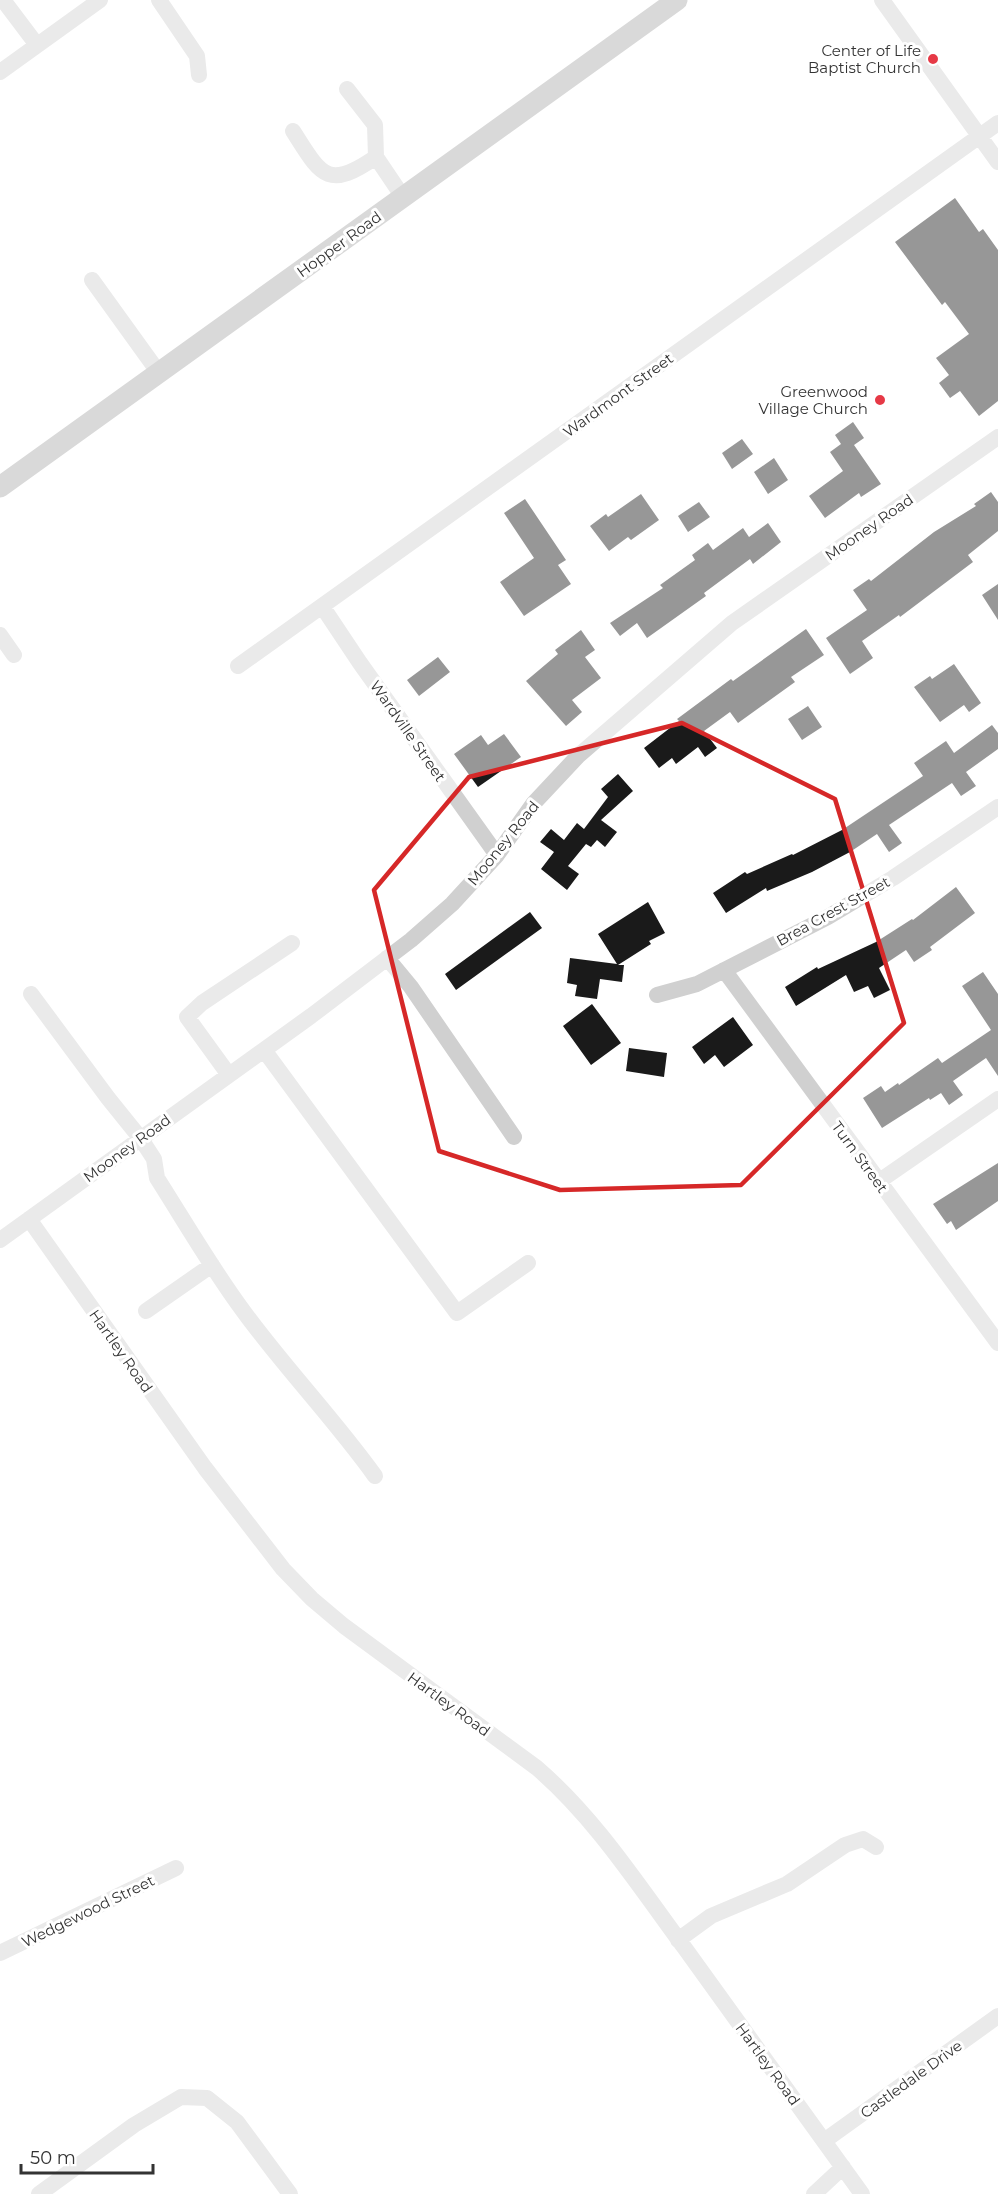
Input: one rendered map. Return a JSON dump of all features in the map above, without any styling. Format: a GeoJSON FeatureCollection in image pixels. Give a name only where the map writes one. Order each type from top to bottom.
{"type":"FeatureCollection","features":[{"type":"Feature","properties":{"kind":"main road","name":"Hopper Road"},"geometry":{"type":"LineString","coordinates":[[0,487],[677,0]]}},
{"type":"Feature","properties":{"kind":"street"},"geometry":{"type":"LineString","coordinates":[[3,0],[37,45]]}},
{"type":"Feature","properties":{"kind":"street"},"geometry":{"type":"LineString","coordinates":[[0,72],[100,0]]}},
{"type":"Feature","properties":{"kind":"street"},"geometry":{"type":"LineString","coordinates":[[159,0],[197,56],[199,75]]}},
{"type":"Feature","properties":{"kind":"street"},"geometry":{"type":"LineString","coordinates":[[882,0],[998,162]]}},
{"type":"Feature","properties":{"kind":"street"},"geometry":{"type":"LineString","coordinates":[[347,89],[375,126],[376,157],[403,197]]}},
{"type":"Feature","properties":{"kind":"street","name":"Wardmont Street"},"geometry":{"type":"LineString","coordinates":[[238,666],[998,123]]}},
{"type":"Feature","properties":{"kind":"street"},"geometry":{"type":"LineString","coordinates":[[293,131],[314,165],[325,173],[338,176],[352,173],[376,157]]}},
{"type":"Feature","properties":{"kind":"street"},"geometry":{"type":"LineString","coordinates":[[92,280],[159,373]]}},
{"type":"Feature","properties":{"kind":"street","name":"Mooney Road"},"geometry":{"type":"LineString","coordinates":[[0,1240],[264,1050],[387,958],[452,904],[496,855],[533,804],[578,756],[732,623],[998,437]]}},
{"type":"Feature","properties":{"kind":"street","name":"Wardville Street"},"geometry":{"type":"LineString","coordinates":[[322,606],[496,855]]}},
{"type":"Feature","properties":{"kind":"street"},"geometry":{"type":"LineString","coordinates":[[0,635],[14,655]]}},
{"type":"Feature","properties":{"kind":"street","name":"Brea Crest Street"},"geometry":{"type":"LineString","coordinates":[[657,995],[697,984],[828,917],[893,878],[998,807]]}},
{"type":"Feature","properties":{"kind":"street"},"geometry":{"type":"LineString","coordinates":[[229,1075],[187,1017],[202,1003],[292,943]]}},
{"type":"Feature","properties":{"kind":"street"},"geometry":{"type":"LineString","coordinates":[[387,958],[411,987],[514,1137]]}},
{"type":"Feature","properties":{"kind":"street","name":"Turn Street"},"geometry":{"type":"LineString","coordinates":[[724,970],[998,1343]]}},
{"type":"Feature","properties":{"kind":"street"},"geometry":{"type":"LineString","coordinates":[[31,993],[141,1139],[154,1159],[157,1178],[243,1311],[352,1444],[375,1476]]}},
{"type":"Feature","properties":{"kind":"street"},"geometry":{"type":"LineString","coordinates":[[264,1050],[457,1313],[528,1263]]}},
{"type":"Feature","properties":{"kind":"street"},"geometry":{"type":"LineString","coordinates":[[878,1182],[998,1100]]}},
{"type":"Feature","properties":{"kind":"street","name":"Hartley Road"},"geometry":{"type":"LineString","coordinates":[[29,1219],[198,1459],[255,1536],[283,1569],[312,1599],[344,1626],[537,1768],[580,1809],[628,1870],[862,2194]]}},
{"type":"Feature","properties":{"kind":"street"},"geometry":{"type":"LineString","coordinates":[[146,1311],[212,1265]]}},
{"type":"Feature","properties":{"kind":"street"},"geometry":{"type":"LineString","coordinates":[[678,1940],[711,1916],[787,1884],[845,1845],[863,1839],[876,1847]]}},
{"type":"Feature","properties":{"kind":"street","name":"Wedgewood Street"},"geometry":{"type":"LineString","coordinates":[[0,1953],[176,1868]]}},
{"type":"Feature","properties":{"kind":"street","name":"Castledale Drive"},"geometry":{"type":"LineString","coordinates":[[824,2141],[998,2016]]}},
{"type":"Feature","properties":{"kind":"street"},"geometry":{"type":"LineString","coordinates":[[39,2194],[134,2125],[181,2097],[207,2098],[237,2122],[290,2194]]}},
{"type":"Feature","properties":{"kind":"street"},"geometry":{"type":"LineString","coordinates":[[814,2194],[843,2167]]}},
{"type":"Feature","properties":{"kind":"highlighted area"},"geometry":{"type":"Polygon","coordinates":[[[682,723],[835,799],[904,1023],[741,1185],[560,1190],[439,1151],[374,890],[469,777],[682,723]]]}},
{"type":"Feature","properties":{"kind":"building"},"geometry":{"type":"Polygon","coordinates":[[[955,198],[979,232],[983,229],[998,250],[998,401],[979,416],[960,391],[950,398],[939,383],[949,375],[936,358],[969,334],[945,302],[942,305],[895,242],[955,198]]]}},
{"type":"Feature","properties":{"kind":"building"},"geometry":{"type":"Polygon","coordinates":[[[853,422],[864,438],[854,445],[881,484],[861,497],[859,493],[825,518],[809,496],[843,471],[830,452],[841,444],[835,435],[853,422]]]}},
{"type":"Feature","properties":{"kind":"building"},"geometry":{"type":"Polygon","coordinates":[[[742,439],[753,454],[732,469],[722,453],[742,439]]]}},
{"type":"Feature","properties":{"kind":"building"},"geometry":{"type":"Polygon","coordinates":[[[774,458],[788,480],[768,494],[754,472],[774,458]]]}},
{"type":"Feature","properties":{"kind":"building"},"geometry":{"type":"Polygon","coordinates":[[[991,492],[998,502],[998,531],[968,555],[973,562],[900,617],[899,615],[862,641],[873,658],[850,674],[826,638],[867,610],[853,590],[869,579],[871,581],[934,532],[976,506],[974,504],[991,492]]]}},
{"type":"Feature","properties":{"kind":"building"},"geometry":{"type":"Polygon","coordinates":[[[641,494],[659,520],[631,540],[628,537],[609,551],[590,526],[606,514],[608,517],[641,494]]]}},
{"type":"Feature","properties":{"kind":"building"},"geometry":{"type":"Polygon","coordinates":[[[525,499],[566,560],[558,565],[571,584],[524,616],[500,582],[534,558],[504,513],[525,499]]]}},
{"type":"Feature","properties":{"kind":"building"},"geometry":{"type":"Polygon","coordinates":[[[699,502],[710,517],[688,532],[678,516],[699,502]]]}},
{"type":"Feature","properties":{"kind":"building"},"geometry":{"type":"Polygon","coordinates":[[[768,523],[781,542],[753,564],[750,559],[704,593],[706,596],[647,638],[637,623],[620,636],[610,623],[663,588],[660,585],[695,560],[692,555],[708,543],[713,550],[743,528],[749,537],[768,523]]]}},
{"type":"Feature","properties":{"kind":"building"},"geometry":{"type":"Polygon","coordinates":[[[998,584],[998,620],[982,595],[998,584]]]}},
{"type":"Feature","properties":{"kind":"building"},"geometry":{"type":"Polygon","coordinates":[[[806,629],[824,655],[791,677],[795,682],[738,723],[730,712],[704,731],[717,748],[705,757],[698,747],[676,764],[672,758],[659,768],[644,748],[679,721],[677,719],[731,679],[733,681],[806,629]]]}},
{"type":"Feature","properties":{"kind":"building"},"geometry":{"type":"Polygon","coordinates":[[[581,630],[595,650],[585,657],[601,678],[572,700],[582,712],[566,726],[526,681],[558,654],[555,650],[581,630]]]}},
{"type":"Feature","properties":{"kind":"building"},"geometry":{"type":"Polygon","coordinates":[[[438,657],[450,672],[419,696],[407,680],[438,657]]]}},
{"type":"Feature","properties":{"kind":"building"},"geometry":{"type":"Polygon","coordinates":[[[954,664],[981,703],[969,712],[964,705],[940,722],[914,687],[930,676],[932,679],[954,664]]]}},
{"type":"Feature","properties":{"kind":"building"},"geometry":{"type":"Polygon","coordinates":[[[808,706],[822,727],[802,740],[788,719],[808,706]]]}},
{"type":"Feature","properties":{"kind":"building"},"geometry":{"type":"Polygon","coordinates":[[[992,725],[998,733],[998,749],[966,772],[976,786],[961,796],[952,783],[889,825],[902,843],[889,852],[877,834],[850,852],[812,872],[767,891],[766,888],[726,913],[713,893],[745,872],[747,874],[793,855],[842,830],[923,776],[914,763],[946,741],[954,753],[992,725]]]}},
{"type":"Feature","properties":{"kind":"building"},"geometry":{"type":"Polygon","coordinates":[[[504,734],[521,757],[478,787],[454,754],[481,735],[488,745],[504,734]]]}},
{"type":"Feature","properties":{"kind":"building"},"geometry":{"type":"Polygon","coordinates":[[[618,774],[633,791],[601,820],[617,832],[605,847],[597,840],[591,847],[586,844],[568,866],[579,874],[567,890],[541,869],[554,852],[540,842],[551,829],[564,840],[577,823],[584,829],[608,797],[601,789],[618,774]]]}},
{"type":"Feature","properties":{"kind":"building"},"geometry":{"type":"Polygon","coordinates":[[[956,887],[975,913],[930,947],[932,950],[914,962],[906,950],[879,968],[890,990],[874,998],[868,986],[854,992],[846,975],[796,1006],[785,987],[817,967],[818,969],[876,942],[913,920],[956,887]]]}},
{"type":"Feature","properties":{"kind":"building"},"geometry":{"type":"Polygon","coordinates":[[[648,902],[665,933],[649,941],[651,944],[618,965],[624,965],[622,982],[600,979],[597,999],[575,996],[577,985],[567,983],[570,958],[617,964],[598,934],[648,902]]]}},
{"type":"Feature","properties":{"kind":"building"},"geometry":{"type":"Polygon","coordinates":[[[530,912],[542,928],[456,990],[445,974],[530,912]]]}},
{"type":"Feature","properties":{"kind":"building"},"geometry":{"type":"Polygon","coordinates":[[[983,972],[998,994],[998,1076],[986,1058],[953,1081],[963,1095],[949,1105],[941,1093],[930,1100],[929,1098],[882,1128],[863,1098],[881,1086],[885,1092],[898,1083],[899,1085],[938,1058],[942,1063],[991,1030],[962,986],[983,972]]]}},
{"type":"Feature","properties":{"kind":"building"},"geometry":{"type":"Polygon","coordinates":[[[592,1004],[621,1043],[591,1065],[563,1026],[592,1004]]]}},
{"type":"Feature","properties":{"kind":"building"},"geometry":{"type":"Polygon","coordinates":[[[733,1017],[753,1045],[724,1067],[715,1055],[704,1064],[692,1047],[733,1017]]]}},
{"type":"Feature","properties":{"kind":"building"},"geometry":{"type":"Polygon","coordinates":[[[629,1048],[667,1053],[664,1077],[626,1071],[629,1048]]]}},
{"type":"Feature","properties":{"kind":"building"},"geometry":{"type":"Polygon","coordinates":[[[998,1163],[998,1201],[956,1230],[951,1221],[947,1224],[933,1204],[998,1163]]]}},
{"type":"Feature","properties":{"kind":"place","name":"Center of Life Baptist Church"},"geometry":{"type":"Point","coordinates":[933,59]}},
{"type":"Feature","properties":{"kind":"place","name":"Greenwood Village Church"},"geometry":{"type":"Point","coordinates":[880,400]}}]}
